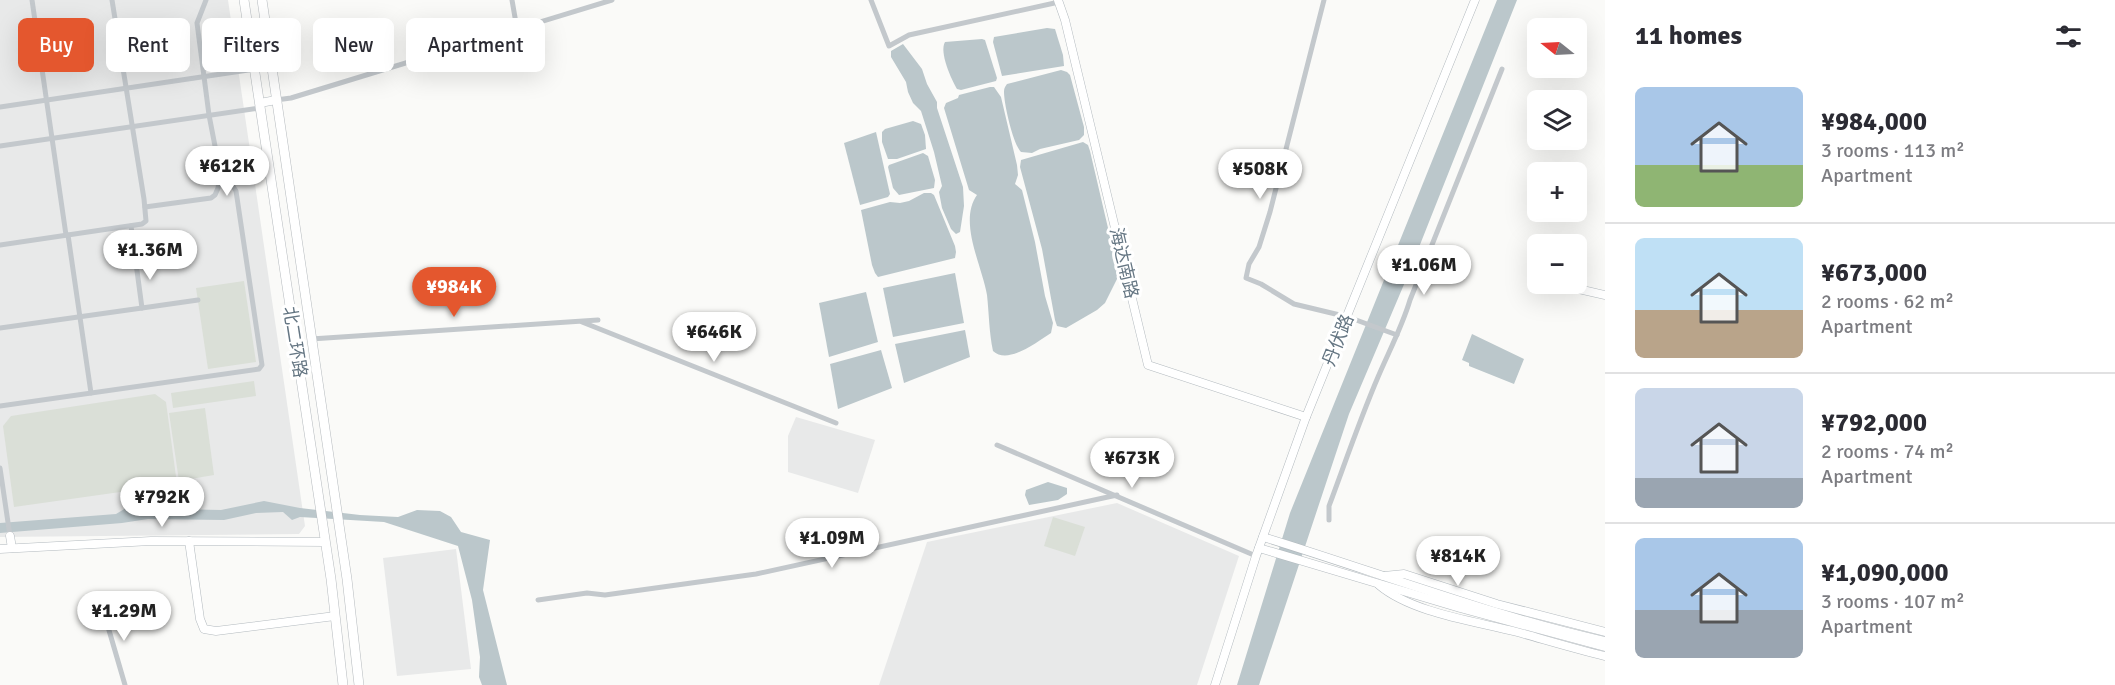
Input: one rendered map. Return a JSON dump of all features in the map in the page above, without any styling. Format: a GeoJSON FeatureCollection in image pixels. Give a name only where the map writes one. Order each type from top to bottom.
{"type":"FeatureCollection","features":[{"type":"Feature","properties":{"kind":"main road","name":"北二环路"},"geometry":{"type":"LineString","coordinates":[[244,0],[247,18]]}},
{"type":"Feature","properties":{"kind":"main road","name":"北二环路"},"geometry":{"type":"LineString","coordinates":[[262,0],[338,517],[359,685]]}},
{"type":"Feature","properties":{"kind":"main road","name":"北二环路"},"geometry":{"type":"LineString","coordinates":[[255,72],[326,542],[343,685]]}},
{"type":"Feature","properties":{"kind":"street"},"geometry":{"type":"LineString","coordinates":[[32,0],[91,393]]}},
{"type":"Feature","properties":{"kind":"street"},"geometry":{"type":"LineString","coordinates":[[0,245],[130,226],[146,221],[146,207],[112,0]]}},
{"type":"Feature","properties":{"kind":"street"},"geometry":{"type":"LineString","coordinates":[[146,207],[211,198],[218,188],[220,174],[209,115],[197,23],[206,0]]}},
{"type":"Feature","properties":{"kind":"street"},"geometry":{"type":"LineString","coordinates":[[512,0],[515,18]]}},
{"type":"Feature","properties":{"kind":"street"},"geometry":{"type":"LineString","coordinates":[[545,20],[612,0]]}},
{"type":"Feature","properties":{"kind":"street"},"geometry":{"type":"LineString","coordinates":[[871,0],[889,46],[909,34],[1058,1]]}},
{"type":"Feature","properties":{"kind":"street"},"geometry":{"type":"LineString","coordinates":[[1323,0],[1270,212],[1259,247],[1249,264],[1246,278],[1261,284],[1294,304],[1348,317],[1394,334]]}},
{"type":"Feature","properties":{"kind":"street","name":"丹伏路"},"geometry":{"type":"LineString","coordinates":[[1215,685],[1263,537],[1306,417],[1348,317],[1473,0]]}},
{"type":"Feature","properties":{"kind":"street","name":"海达南路"},"geometry":{"type":"LineString","coordinates":[[1058,1],[1065,20],[1148,365],[1306,417]]}},
{"type":"Feature","properties":{"kind":"street"},"geometry":{"type":"LineString","coordinates":[[0,146],[209,115],[260,105],[406,63]]}},
{"type":"Feature","properties":{"kind":"street"},"geometry":{"type":"LineString","coordinates":[[1329,520],[1329,506],[1394,334],[1502,69]]}},
{"type":"Feature","properties":{"kind":"street"},"geometry":{"type":"LineString","coordinates":[[0,107],[236,72]]}},
{"type":"Feature","properties":{"kind":"street"},"geometry":{"type":"LineString","coordinates":[[0,406],[259,369],[262,365],[236,190],[229,180],[220,174]]}},
{"type":"Feature","properties":{"kind":"street"},"geometry":{"type":"LineString","coordinates":[[130,226],[142,308]]}},
{"type":"Feature","properties":{"kind":"street"},"geometry":{"type":"LineString","coordinates":[[1587,291],[1605,295]]}},
{"type":"Feature","properties":{"kind":"street"},"geometry":{"type":"LineString","coordinates":[[0,328],[198,300]]}},
{"type":"Feature","properties":{"kind":"street"},"geometry":{"type":"LineString","coordinates":[[295,339],[598,320]]}},
{"type":"Feature","properties":{"kind":"street"},"geometry":{"type":"LineString","coordinates":[[582,322],[836,423]]}},
{"type":"Feature","properties":{"kind":"street"},"geometry":{"type":"LineString","coordinates":[[997,445],[1258,552],[1275,553],[1605,641]]}},
{"type":"Feature","properties":{"kind":"street"},"geometry":{"type":"LineString","coordinates":[[0,468],[12,548]]}},
{"type":"Feature","properties":{"kind":"street"},"geometry":{"type":"LineString","coordinates":[[538,600],[587,593],[605,596],[756,574],[1117,495]]}},
{"type":"Feature","properties":{"kind":"street"},"geometry":{"type":"LineString","coordinates":[[1263,537],[1379,580],[1605,647]]}},
{"type":"Feature","properties":{"kind":"street"},"geometry":{"type":"LineString","coordinates":[[0,549],[73,544],[189,541],[326,542]]}},
{"type":"Feature","properties":{"kind":"street"},"geometry":{"type":"LineString","coordinates":[[189,541],[200,620],[204,629],[216,631],[336,618],[352,620]]}},
{"type":"Feature","properties":{"kind":"street"},"geometry":{"type":"LineString","coordinates":[[1379,580],[1404,574],[1497,604],[1605,632]]}},
{"type":"Feature","properties":{"kind":"street"},"geometry":{"type":"LineString","coordinates":[[1379,580],[1389,594],[1403,601],[1605,656]]}},
{"type":"Feature","properties":{"kind":"street"},"geometry":{"type":"LineString","coordinates":[[109,599],[106,620],[125,685]]}},
{"type":"Feature","properties":{"kind":"shaded area"},"geometry":{"type":"Polygon","coordinates":[[[0,0],[228,0],[231,18],[202,18],[202,72],[239,72],[305,526],[299,534],[0,537],[0,0]]]}},
{"type":"Feature","properties":{"kind":"shaded area"},"geometry":{"type":"Polygon","coordinates":[[[1497,0],[1517,0],[1408,275],[1349,414],[1259,685],[1237,685],[1290,513],[1497,0]]]}},
{"type":"Feature","properties":{"kind":"shaded area"},"geometry":{"type":"Polygon","coordinates":[[[1047,28],[1055,29],[1064,66],[1002,76],[993,42],[994,37],[1047,28]]]}},
{"type":"Feature","properties":{"kind":"shaded area"},"geometry":{"type":"Polygon","coordinates":[[[985,40],[996,81],[957,89],[945,59],[945,42],[985,40]]]}},
{"type":"Feature","properties":{"kind":"shaded area"},"geometry":{"type":"Polygon","coordinates":[[[903,44],[922,69],[937,102],[963,187],[964,206],[960,232],[956,234],[951,229],[942,208],[939,192],[942,186],[921,111],[913,103],[906,82],[891,57],[891,51],[903,44]]]}},
{"type":"Feature","properties":{"kind":"shaded area"},"geometry":{"type":"Polygon","coordinates":[[[1061,70],[1070,75],[1084,127],[1084,135],[1079,140],[1032,153],[1021,152],[1009,124],[1004,98],[1005,88],[1007,84],[1061,70]]]}},
{"type":"Feature","properties":{"kind":"shaded area"},"geometry":{"type":"Polygon","coordinates":[[[994,87],[1001,97],[1017,165],[1018,175],[1015,184],[1022,190],[1053,323],[1051,333],[1022,351],[1006,355],[999,355],[993,351],[987,295],[970,231],[972,206],[977,195],[969,190],[944,108],[946,103],[958,98],[959,95],[994,87]]]}},
{"type":"Feature","properties":{"kind":"shaded area"},"geometry":{"type":"Polygon","coordinates":[[[913,121],[921,124],[926,149],[897,159],[888,159],[882,142],[882,132],[885,129],[913,121]]]}},
{"type":"Feature","properties":{"kind":"shaded area"},"geometry":{"type":"Polygon","coordinates":[[[876,132],[890,194],[888,197],[860,205],[844,143],[876,132]]]}},
{"type":"Feature","properties":{"kind":"shaded area"},"geometry":{"type":"Polygon","coordinates":[[[1083,142],[1088,145],[1090,151],[1119,275],[1105,303],[1066,328],[1057,326],[1055,320],[1042,249],[1020,167],[1021,160],[1083,142]]]}},
{"type":"Feature","properties":{"kind":"shaded area"},"geometry":{"type":"Polygon","coordinates":[[[923,153],[928,156],[935,180],[934,188],[899,195],[893,188],[889,165],[923,153]]]}},
{"type":"Feature","properties":{"kind":"shaded area"},"geometry":{"type":"Polygon","coordinates":[[[924,193],[934,195],[955,246],[955,258],[878,277],[872,265],[861,210],[890,202],[909,201],[924,193]]]}},
{"type":"Feature","properties":{"kind":"shaded area"},"geometry":{"type":"Polygon","coordinates":[[[955,273],[964,323],[893,337],[883,288],[955,273]]]}},
{"type":"Feature","properties":{"kind":"shaded area"},"geometry":{"type":"Polygon","coordinates":[[[244,281],[256,362],[208,369],[196,288],[244,281]]]}},
{"type":"Feature","properties":{"kind":"shaded area"},"geometry":{"type":"Polygon","coordinates":[[[866,292],[878,342],[829,357],[819,303],[866,292]]]}},
{"type":"Feature","properties":{"kind":"shaded area"},"geometry":{"type":"Polygon","coordinates":[[[965,330],[970,357],[904,383],[895,344],[965,330]]]}},
{"type":"Feature","properties":{"kind":"shaded area"},"geometry":{"type":"Polygon","coordinates":[[[1472,334],[1524,359],[1514,384],[1469,366],[1469,363],[1462,360],[1472,334]]]}},
{"type":"Feature","properties":{"kind":"shaded area"},"geometry":{"type":"Polygon","coordinates":[[[881,350],[892,388],[838,409],[830,364],[881,350]]]}},
{"type":"Feature","properties":{"kind":"shaded area"},"geometry":{"type":"Polygon","coordinates":[[[254,381],[256,396],[173,408],[171,393],[254,381]]]}},
{"type":"Feature","properties":{"kind":"shaded area"},"geometry":{"type":"Polygon","coordinates":[[[155,394],[166,402],[177,484],[14,507],[3,426],[11,416],[155,394]]]}},
{"type":"Feature","properties":{"kind":"shaded area"},"geometry":{"type":"Polygon","coordinates":[[[205,408],[214,475],[179,481],[169,413],[205,408]]]}},
{"type":"Feature","properties":{"kind":"shaded area"},"geometry":{"type":"Polygon","coordinates":[[[796,417],[875,440],[858,493],[788,472],[788,436],[796,417]]]}},
{"type":"Feature","properties":{"kind":"shaded area"},"geometry":{"type":"Polygon","coordinates":[[[1048,482],[1067,488],[1067,494],[1058,500],[1029,505],[1025,495],[1026,490],[1048,482]]]}},
{"type":"Feature","properties":{"kind":"shaded area"},"geometry":{"type":"Polygon","coordinates":[[[264,501],[360,515],[398,517],[417,510],[440,511],[451,517],[461,532],[490,540],[483,590],[507,685],[482,685],[479,677],[480,657],[472,600],[458,546],[384,522],[300,517],[292,520],[283,512],[256,513],[224,520],[148,519],[0,533],[0,523],[116,514],[126,508],[221,510],[264,501]]]}},
{"type":"Feature","properties":{"kind":"shaded area"},"geometry":{"type":"Polygon","coordinates":[[[1117,503],[1239,556],[1197,685],[879,685],[927,542],[1117,503]]]}},
{"type":"Feature","properties":{"kind":"shaded area"},"geometry":{"type":"Polygon","coordinates":[[[1053,517],[1085,527],[1075,556],[1044,546],[1053,517]]]}},
{"type":"Feature","properties":{"kind":"shaded area"},"geometry":{"type":"Polygon","coordinates":[[[456,549],[471,669],[397,676],[383,558],[456,549]]]}}]}
